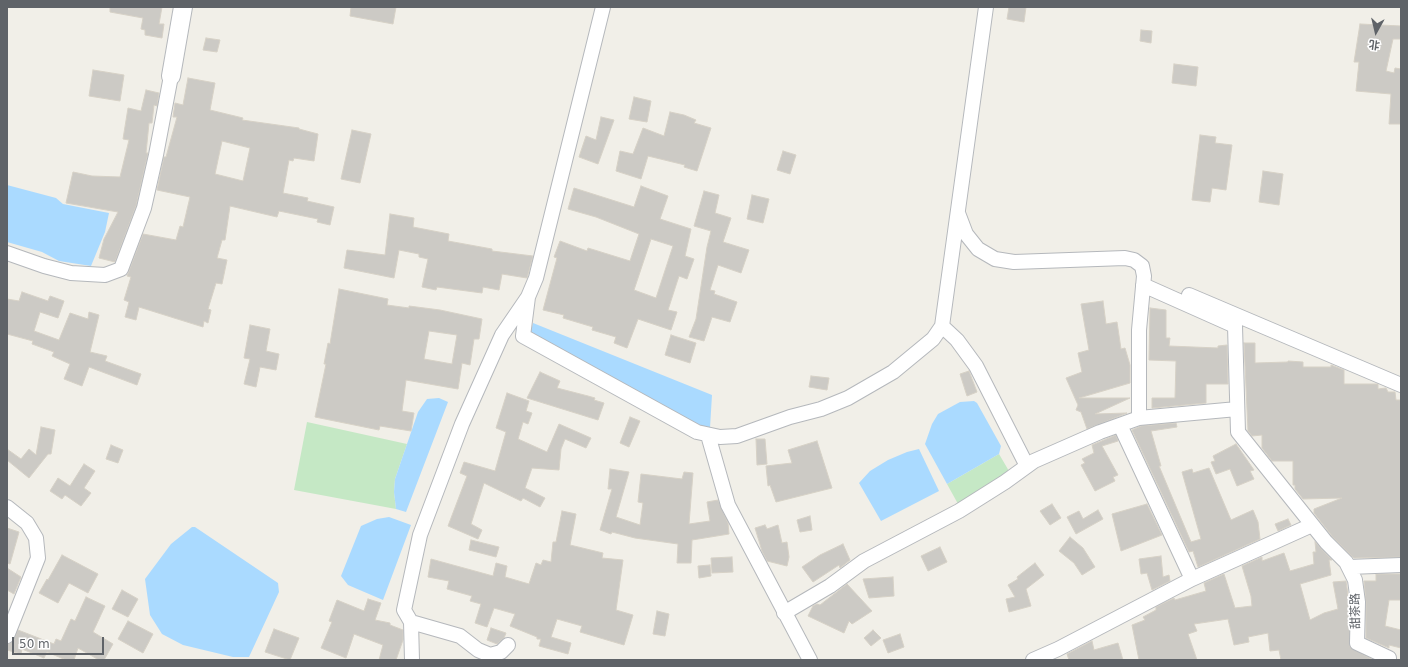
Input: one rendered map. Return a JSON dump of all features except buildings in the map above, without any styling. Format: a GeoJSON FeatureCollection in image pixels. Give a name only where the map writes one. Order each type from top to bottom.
{"type":"FeatureCollection","features":[{"type":"Feature","properties":{"kind":"street"},"geometry":{"type":"LineString","coordinates":[[7,253],[71,273],[104,274],[121,269],[144,208],[156,155],[183,7]]}},
{"type":"Feature","properties":{"kind":"street"},"geometry":{"type":"LineString","coordinates":[[412,660],[411,622],[404,610],[420,535],[462,424],[502,335],[528,297],[536,278],[603,7]]}},
{"type":"Feature","properties":{"kind":"street"},"geometry":{"type":"LineString","coordinates":[[528,297],[523,336],[697,432],[708,435],[720,437],[737,436],[790,417],[821,409],[848,398],[893,372],[933,339],[942,326],[986,7]]}},
{"type":"Feature","properties":{"kind":"street"},"geometry":{"type":"LineString","coordinates":[[957,210],[966,234],[978,249],[995,259],[1014,262],[1125,258],[1134,260],[1142,266],[1144,281],[1139,330],[1139,418]]}},
{"type":"Feature","properties":{"kind":"street"},"geometry":{"type":"LineString","coordinates":[[1144,281],[1401,385]]}},
{"type":"Feature","properties":{"kind":"street"},"geometry":{"type":"LineString","coordinates":[[1144,281],[1234,326],[1238,432],[1312,525],[1349,567],[1401,565]]}},
{"type":"Feature","properties":{"kind":"street"},"geometry":{"type":"LineString","coordinates":[[942,326],[957,340],[976,366],[1027,466]]}},
{"type":"Feature","properties":{"kind":"street"},"geometry":{"type":"LineString","coordinates":[[784,613],[830,586],[864,561],[959,511],[1005,482],[1034,461],[1139,418],[1237,409]]}},
{"type":"Feature","properties":{"kind":"street"},"geometry":{"type":"LineString","coordinates":[[1120,425],[1192,579]]}},
{"type":"Feature","properties":{"kind":"street"},"geometry":{"type":"LineString","coordinates":[[708,435],[728,505],[810,660]]}},
{"type":"Feature","properties":{"kind":"street"},"geometry":{"type":"LineString","coordinates":[[7,507],[27,524],[33,533],[36,538],[38,558],[7,636]]}},
{"type":"Feature","properties":{"kind":"street"},"geometry":{"type":"LineString","coordinates":[[1033,660],[1059,655],[1192,579],[1312,525]]}},
{"type":"Feature","properties":{"kind":"street","name":"甜茶路"},"geometry":{"type":"LineString","coordinates":[[1349,567],[1355,580],[1358,602],[1357,643],[1389,658],[1389,660]]}},
{"type":"Feature","properties":{"kind":"street"},"geometry":{"type":"LineString","coordinates":[[411,622],[460,636],[478,650],[490,655],[501,652],[508,645]]}},
{"type":"Feature","properties":{"kind":"green space"},"geometry":{"type":"Polygon","coordinates":[[[307,422],[407,444],[395,479],[394,492],[396,509],[294,490],[307,422]]]}},
{"type":"Feature","properties":{"kind":"green space"},"geometry":{"type":"Polygon","coordinates":[[[999,454],[1016,483],[963,513],[947,484],[999,454]]]}},
{"type":"Feature","properties":{"kind":"water"},"geometry":{"type":"Polygon","coordinates":[[[7,185],[56,198],[63,204],[109,213],[105,232],[91,266],[59,261],[42,252],[7,242],[7,185]]]}},
{"type":"Feature","properties":{"kind":"water"},"geometry":{"type":"Polygon","coordinates":[[[533,323],[712,395],[710,428],[701,428],[530,335],[533,323]]]}},
{"type":"Feature","properties":{"kind":"water"},"geometry":{"type":"Polygon","coordinates":[[[439,398],[448,402],[406,512],[396,509],[394,492],[395,479],[418,412],[427,399],[439,398]]]}},
{"type":"Feature","properties":{"kind":"water"},"geometry":{"type":"Polygon","coordinates":[[[974,401],[977,403],[1001,446],[999,454],[947,484],[925,444],[932,424],[938,414],[960,402],[974,401]]]}},
{"type":"Feature","properties":{"kind":"water"},"geometry":{"type":"Polygon","coordinates":[[[919,449],[939,491],[881,521],[859,483],[870,471],[888,460],[919,449]]]}},
{"type":"Feature","properties":{"kind":"water"},"geometry":{"type":"Polygon","coordinates":[[[389,517],[411,525],[383,600],[348,585],[341,576],[361,526],[377,519],[389,517]]]}},
{"type":"Feature","properties":{"kind":"water"},"geometry":{"type":"Polygon","coordinates":[[[192,527],[195,527],[278,583],[279,592],[249,657],[233,657],[183,645],[162,634],[150,615],[145,579],[171,544],[192,527]]]}}]}
